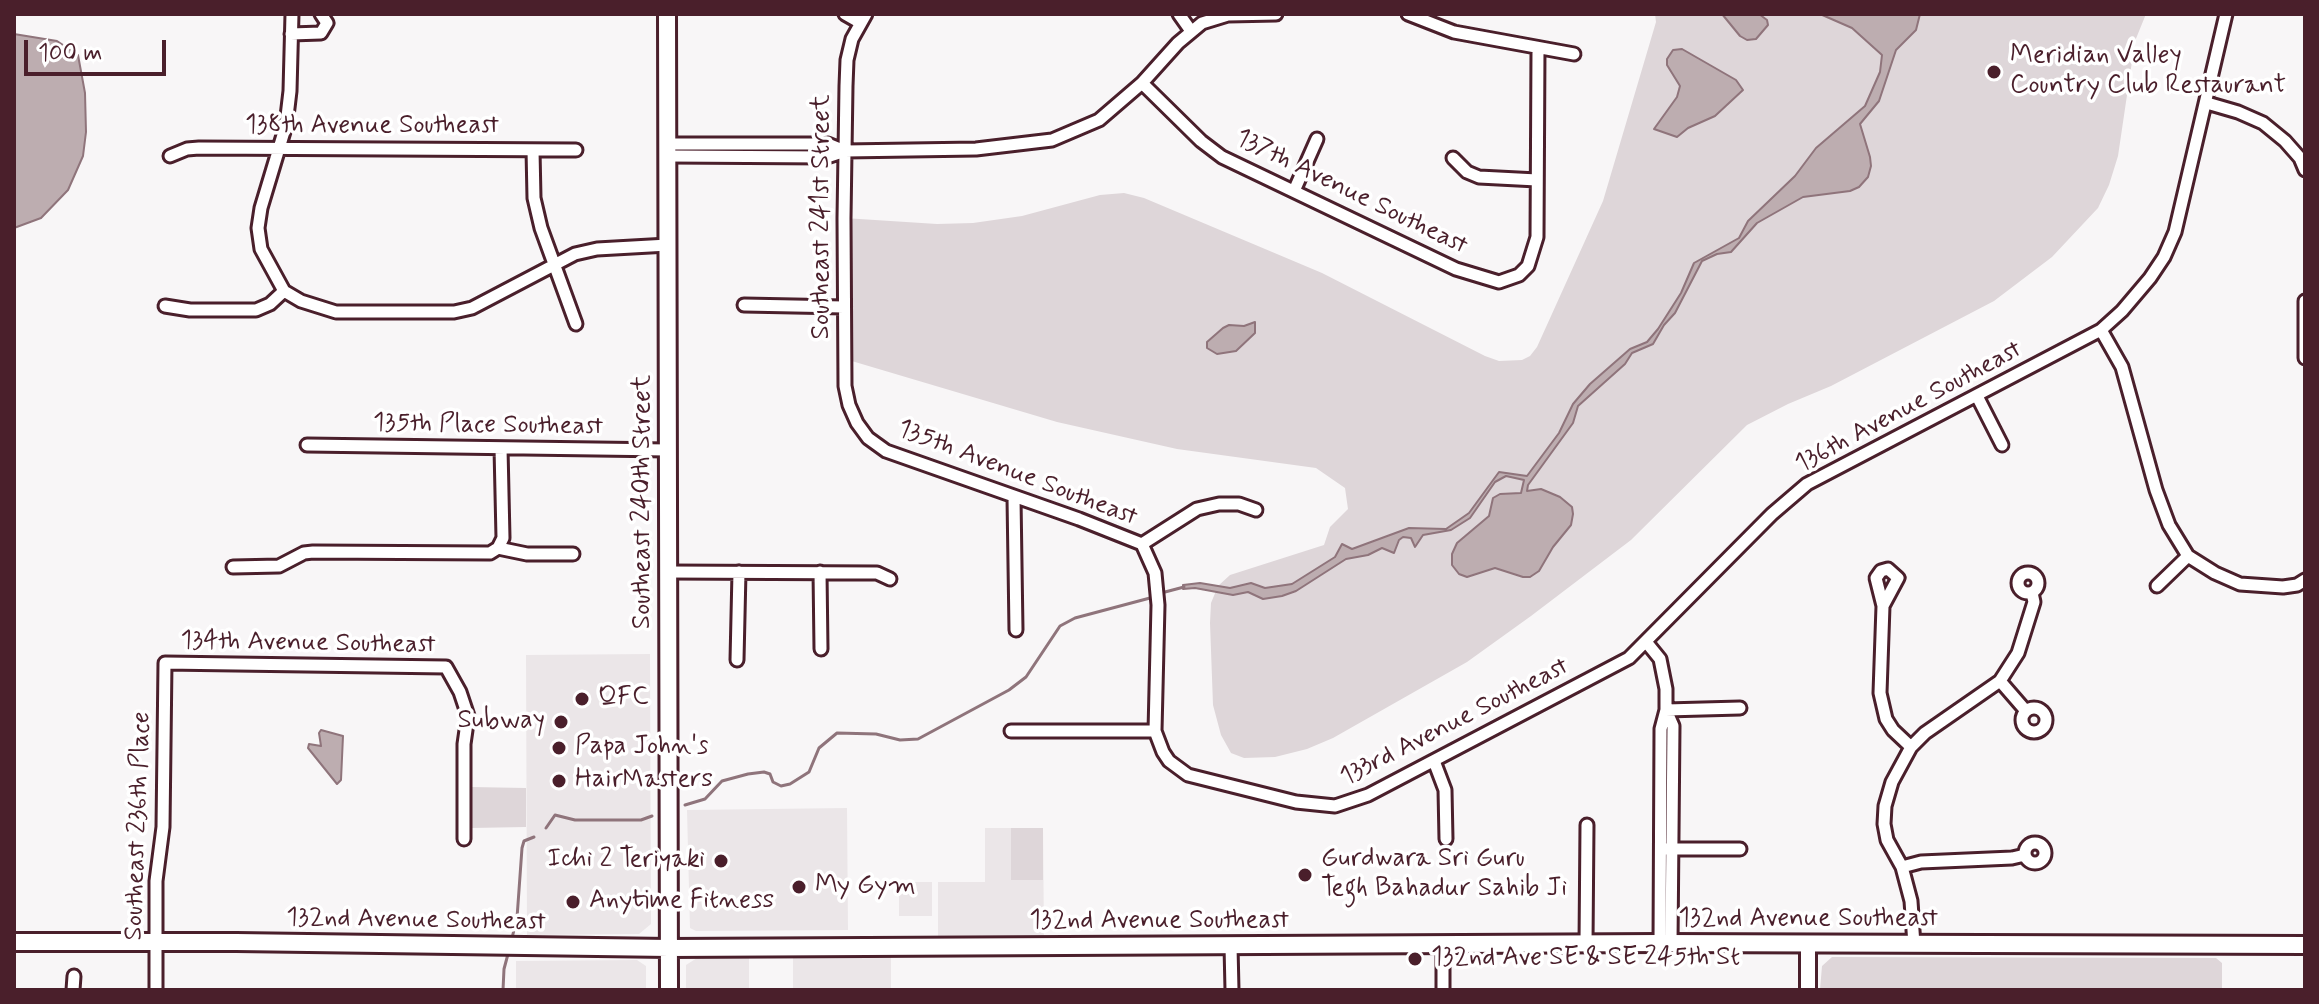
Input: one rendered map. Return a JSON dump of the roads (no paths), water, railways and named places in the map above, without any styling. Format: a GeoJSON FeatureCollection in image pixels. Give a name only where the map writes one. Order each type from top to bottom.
{"type":"FeatureCollection","features":[{"type":"Feature","properties":{"kind":"main road","name":"Southeast 240th Street"},"geometry":{"type":"LineString","coordinates":[[667,14],[669,990]]}},
{"type":"Feature","properties":{"kind":"main road","name":"132nd Avenue Southeast"},"geometry":{"type":"LineString","coordinates":[[14,942],[669,948],[1586,943],[2305,945]]}},
{"type":"Feature","properties":{"kind":"street"},"geometry":{"type":"LineString","coordinates":[[292,14],[290,91],[280,149],[261,208],[258,228],[261,249],[284,291],[301,301],[336,312],[454,312],[489,300],[554,263],[597,249],[668,245]]}},
{"type":"Feature","properties":{"kind":"street"},"geometry":{"type":"LineString","coordinates":[[291,34],[321,33],[327,23],[321,14]]}},
{"type":"Feature","properties":{"kind":"street"},"geometry":{"type":"LineString","coordinates":[[845,14],[862,18]]}},
{"type":"Feature","properties":{"kind":"street"},"geometry":{"type":"LineString","coordinates":[[1179,14],[1191,31]]}},
{"type":"Feature","properties":{"kind":"street"},"geometry":{"type":"LineString","coordinates":[[668,150],[827,157],[845,151],[976,149],[1052,140],[1099,120],[1142,83],[1202,23],[1220,17],[1276,14]]}},
{"type":"Feature","properties":{"kind":"street"},"geometry":{"type":"LineString","coordinates":[[1408,14],[1454,32],[1574,54]]}},
{"type":"Feature","properties":{"kind":"street","name":"136th Avenue Southeast"},"geometry":{"type":"LineString","coordinates":[[1647,643],[1772,514],[1807,484],[2101,330],[2131,300],[2164,257],[2175,232],[2226,14]]}},
{"type":"Feature","properties":{"kind":"street","name":"Southeast 241st Street"},"geometry":{"type":"LineString","coordinates":[[857,423],[845,386],[845,151],[847,60],[862,18]]}},
{"type":"Feature","properties":{"kind":"street"},"geometry":{"type":"LineString","coordinates":[[1453,158],[1467,172],[1479,177],[1537,180],[1538,49]]}},
{"type":"Feature","properties":{"kind":"street","name":"137th Avenue Southeast"},"geometry":{"type":"LineString","coordinates":[[1142,83],[1201,141],[1222,157],[1472,275],[1499,282],[1519,275],[1533,256],[1537,237],[1537,180]]}},
{"type":"Feature","properties":{"kind":"street"},"geometry":{"type":"LineString","coordinates":[[2207,103],[2263,123],[2285,141],[2300,158],[2305,170]]}},
{"type":"Feature","properties":{"kind":"street"},"geometry":{"type":"LineString","coordinates":[[1294,191],[1317,139]]}},
{"type":"Feature","properties":{"kind":"street","name":"138th Avenue Southeast"},"geometry":{"type":"LineString","coordinates":[[170,156],[199,148],[576,150]]}},
{"type":"Feature","properties":{"kind":"street"},"geometry":{"type":"LineString","coordinates":[[533,150],[534,198],[541,228],[576,324]]}},
{"type":"Feature","properties":{"kind":"street"},"geometry":{"type":"LineString","coordinates":[[165,306],[190,310],[256,310],[270,304],[284,291]]}},
{"type":"Feature","properties":{"kind":"street"},"geometry":{"type":"LineString","coordinates":[[2305,301],[2305,358]]}},
{"type":"Feature","properties":{"kind":"street"},"geometry":{"type":"LineString","coordinates":[[744,305],[844,307]]}},
{"type":"Feature","properties":{"kind":"street"},"geometry":{"type":"LineString","coordinates":[[2101,330],[2122,367],[2156,490],[2169,525],[2188,556],[2240,584],[2283,587],[2305,580]]}},
{"type":"Feature","properties":{"kind":"street"},"geometry":{"type":"LineString","coordinates":[[1977,396],[2002,445]]}},
{"type":"Feature","properties":{"kind":"street","name":"135th Avenue Southeast"},"geometry":{"type":"LineString","coordinates":[[857,423],[868,438],[886,451],[1092,523],[1142,544],[1197,509],[1239,504],[1256,510]]}},
{"type":"Feature","properties":{"kind":"street","name":"135th Place Southeast"},"geometry":{"type":"LineString","coordinates":[[307,445],[668,450]]}},
{"type":"Feature","properties":{"kind":"street"},"geometry":{"type":"LineString","coordinates":[[233,567],[279,566],[307,552],[490,553],[498,548],[503,538],[501,448]]}},
{"type":"Feature","properties":{"kind":"street"},"geometry":{"type":"LineString","coordinates":[[1014,498],[1016,630]]}},
{"type":"Feature","properties":{"kind":"street"},"geometry":{"type":"LineString","coordinates":[[1011,731],[1155,731],[1158,605],[1155,573],[1142,544]]}},
{"type":"Feature","properties":{"kind":"street"},"geometry":{"type":"LineString","coordinates":[[498,548],[527,554],[573,554]]}},
{"type":"Feature","properties":{"kind":"street"},"geometry":{"type":"LineString","coordinates":[[2157,586],[2188,556]]}},
{"type":"Feature","properties":{"kind":"street"},"geometry":{"type":"LineString","coordinates":[[668,572],[877,573],[890,579]]}},
{"type":"Feature","properties":{"kind":"street"},"geometry":{"type":"LineString","coordinates":[[737,660],[739,572]]}},
{"type":"Feature","properties":{"kind":"street"},"geometry":{"type":"LineString","coordinates":[[820,572],[821,649]]}},
{"type":"Feature","properties":{"kind":"street"},"geometry":{"type":"LineString","coordinates":[[1914,945],[1911,901],[1902,867],[1887,840],[1884,824],[1892,782],[1911,747],[1925,733],[2000,681],[2018,653],[2034,602],[2032,593]]}},
{"type":"Feature","properties":{"kind":"street"},"geometry":{"type":"LineString","coordinates":[[1883,606],[1880,693],[1883,709],[1893,730],[1911,747]]}},
{"type":"Feature","properties":{"kind":"street"},"geometry":{"type":"LineString","coordinates":[[1647,643],[1662,665],[1666,710],[1661,729],[1666,848],[1665,943]]}},
{"type":"Feature","properties":{"kind":"street","name":"133rd Avenue Southeast"},"geometry":{"type":"LineString","coordinates":[[1155,731],[1169,761],[1188,775],[1314,805],[1335,806],[1357,800],[1601,674],[1647,643]]}},
{"type":"Feature","properties":{"kind":"street","name":"134th Avenue Southeast"},"geometry":{"type":"LineString","coordinates":[[165,663],[442,665],[450,670],[468,716],[464,744],[464,839]]}},
{"type":"Feature","properties":{"kind":"street","name":"Southeast 236th Place"},"geometry":{"type":"LineString","coordinates":[[156,990],[156,881],[163,827],[165,663]]}},
{"type":"Feature","properties":{"kind":"street"},"geometry":{"type":"LineString","coordinates":[[2000,681],[2026,711]]}},
{"type":"Feature","properties":{"kind":"street"},"geometry":{"type":"LineString","coordinates":[[1666,710],[1740,708]]}},
{"type":"Feature","properties":{"kind":"street"},"geometry":{"type":"LineString","coordinates":[[1434,761],[1445,790],[1446,839]]}},
{"type":"Feature","properties":{"kind":"street"},"geometry":{"type":"LineString","coordinates":[[1586,943],[1587,825]]}},
{"type":"Feature","properties":{"kind":"street"},"geometry":{"type":"LineString","coordinates":[[1666,848],[1740,849]]}},
{"type":"Feature","properties":{"kind":"street"},"geometry":{"type":"LineString","coordinates":[[1902,867],[1935,861],[2025,855]]}},
{"type":"Feature","properties":{"kind":"street"},"geometry":{"type":"LineString","coordinates":[[1443,945],[1443,990]]}},
{"type":"Feature","properties":{"kind":"street"},"geometry":{"type":"LineString","coordinates":[[1808,945],[1808,990]]}},
{"type":"Feature","properties":{"kind":"street"},"geometry":{"type":"LineString","coordinates":[[1231,946],[1232,990]]}},
{"type":"Feature","properties":{"kind":"street"},"geometry":{"type":"LineString","coordinates":[[73,990],[74,976]]}},
{"type":"Feature","properties":{"kind":"waterway"},"geometry":{"type":"LineString","coordinates":[[1165,592],[1184,587]]}},
{"type":"Feature","properties":{"kind":"waterway"},"geometry":{"type":"LineString","coordinates":[[685,805],[705,799],[722,781],[748,774],[764,772],[781,786],[790,784],[809,772],[819,748],[837,733],[918,739],[1009,690],[1026,677],[1060,626],[1075,618],[1150,598]]}},
{"type":"Feature","properties":{"kind":"waterway"},"geometry":{"type":"LineString","coordinates":[[546,828],[555,815],[575,820],[641,820],[652,816]]}},
{"type":"Feature","properties":{"kind":"waterway"},"geometry":{"type":"LineString","coordinates":[[512,938],[517,918],[522,848],[524,841],[534,837]]}},
{"type":"Feature","properties":{"kind":"waterway"},"geometry":{"type":"LineString","coordinates":[[503,990],[508,954]]}},
{"type":"Feature","properties":{"kind":"place","name":"Meridian Valley Country Club Restaurant"},"geometry":{"type":"Point","coordinates":[1994,72]}},
{"type":"Feature","properties":{"kind":"place","name":"QFC"},"geometry":{"type":"Point","coordinates":[582,699]}},
{"type":"Feature","properties":{"kind":"place","name":"Subway"},"geometry":{"type":"Point","coordinates":[561,722]}},
{"type":"Feature","properties":{"kind":"place","name":"Papa John's"},"geometry":{"type":"Point","coordinates":[559,748]}},
{"type":"Feature","properties":{"kind":"place","name":"HairMasters"},"geometry":{"type":"Point","coordinates":[559,781]}},
{"type":"Feature","properties":{"kind":"place","name":"Ichi 2 Teriyaki"},"geometry":{"type":"Point","coordinates":[721,861]}},
{"type":"Feature","properties":{"kind":"place","name":"Gurdwara Sri Guru Tegh Bahadur Sahib Ji"},"geometry":{"type":"Point","coordinates":[1305,875]}},
{"type":"Feature","properties":{"kind":"place","name":"My Gym"},"geometry":{"type":"Point","coordinates":[799,887]}},
{"type":"Feature","properties":{"kind":"place","name":"Anytime Fitness"},"geometry":{"type":"Point","coordinates":[573,902]}},
{"type":"Feature","properties":{"kind":"place","name":"132nd Ave SE & SE 245th St"},"geometry":{"type":"Point","coordinates":[1415,959]}}]}
